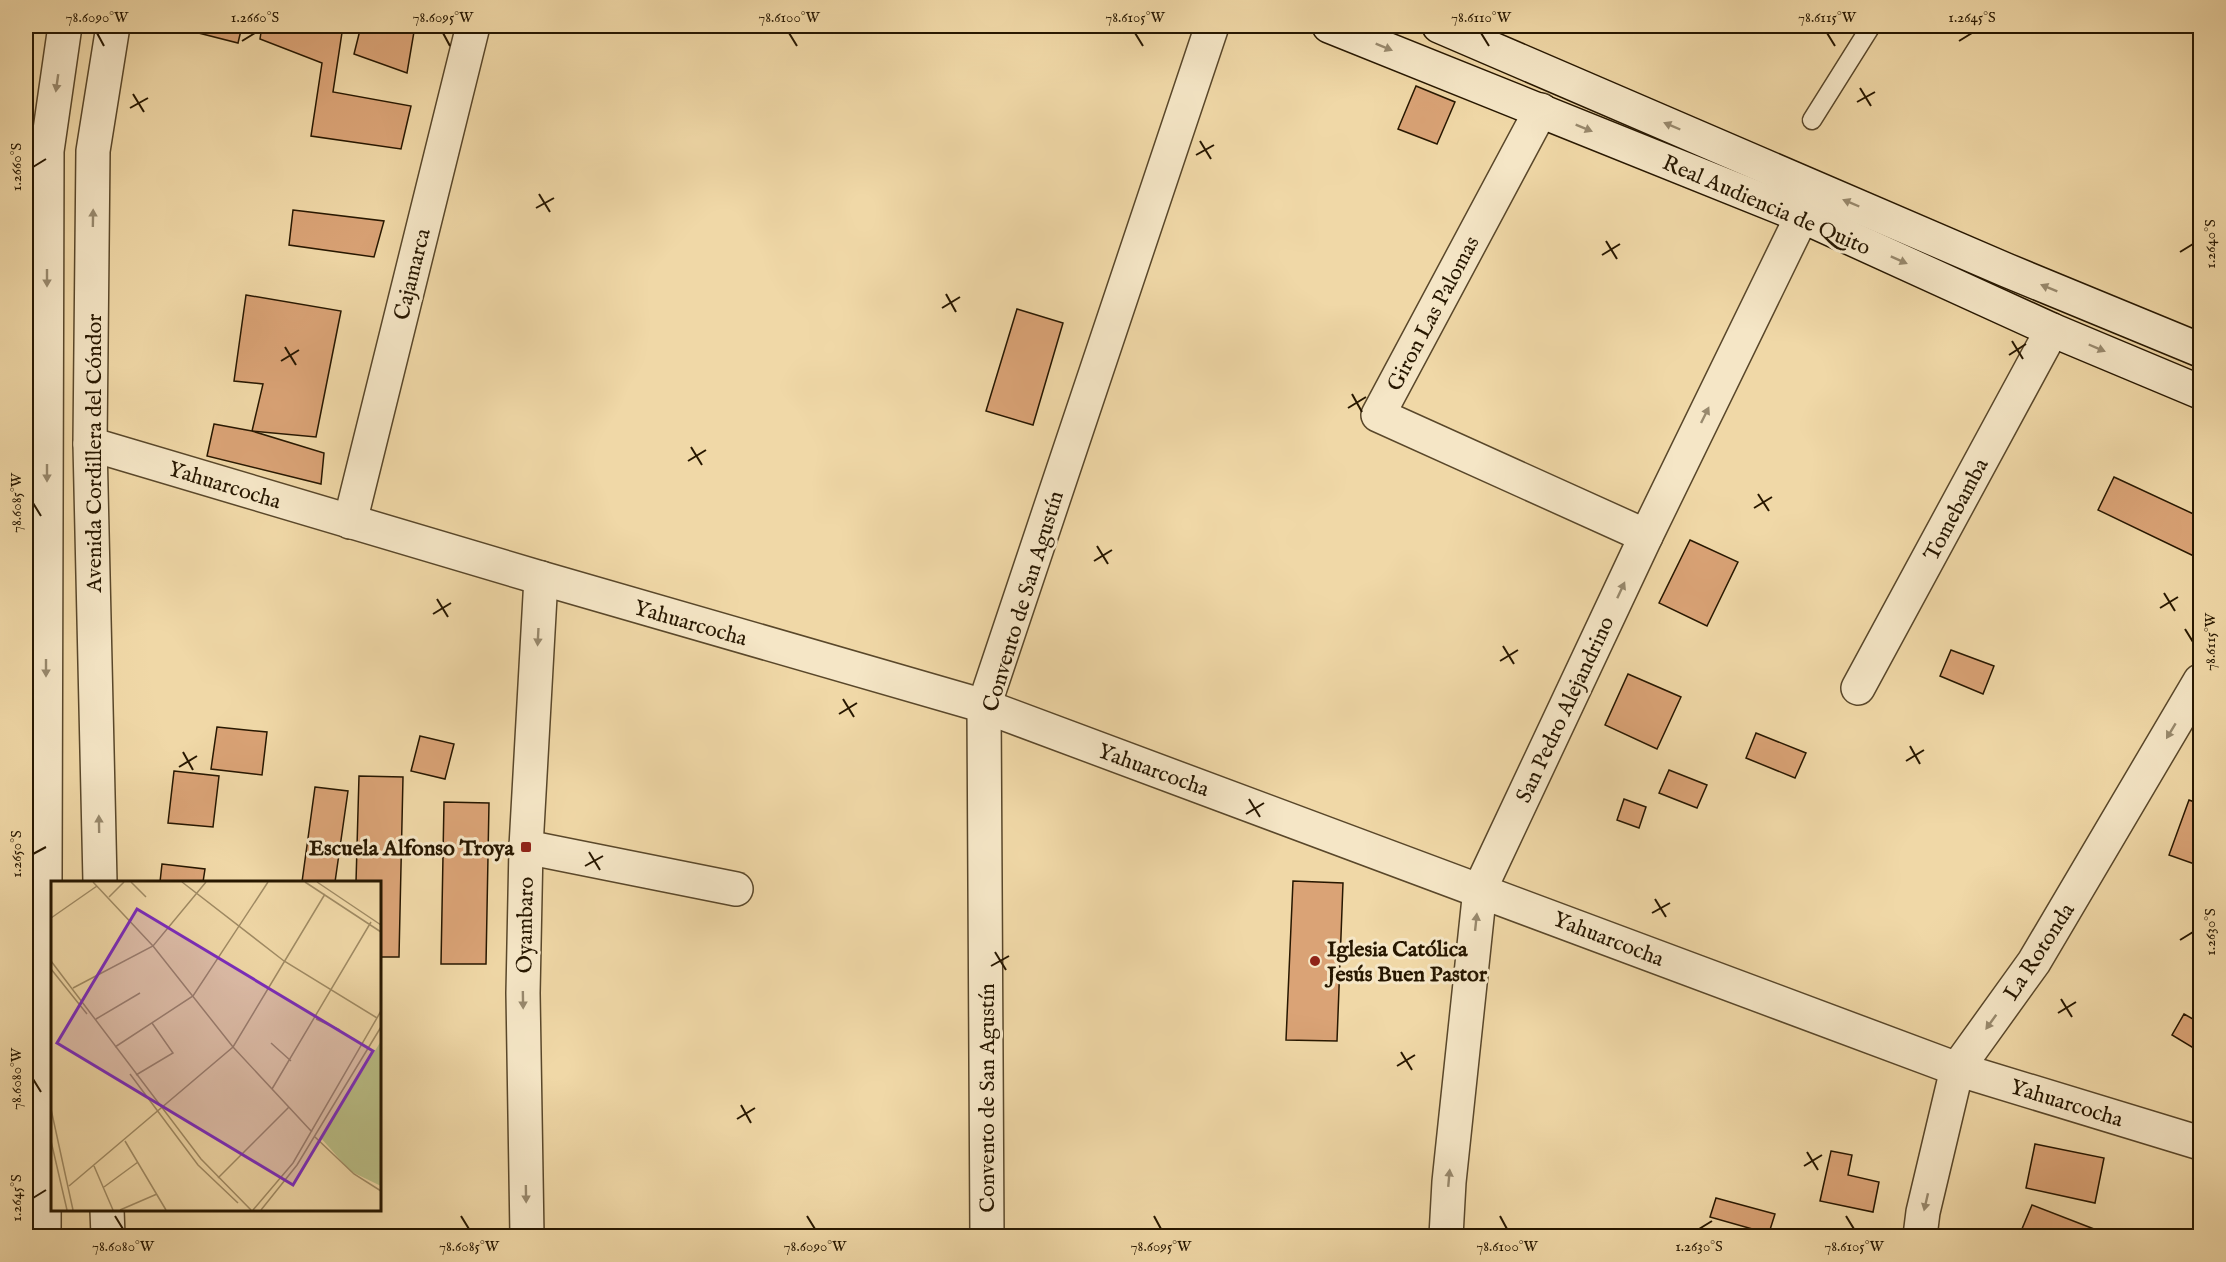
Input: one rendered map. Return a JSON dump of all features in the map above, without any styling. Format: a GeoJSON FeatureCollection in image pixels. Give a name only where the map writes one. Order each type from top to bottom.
{"type":"FeatureCollection","features":[{"type":"Feature","properties":{"kind":"street","name":"Avenida Cordillera del Cóndor"},"geometry":{"type":"LineString","coordinates":[[44,1236],[36,420],[47,151],[65,26]]}},
{"type":"Feature","properties":{"kind":"street","name":"Avenida Cordillera del Cóndor"},"geometry":{"type":"LineString","coordinates":[[100,881],[90,444],[93,151],[113,26]]}},
{"type":"Feature","properties":{"kind":"street","name":"Cajamarca"},"geometry":{"type":"LineString","coordinates":[[350,522],[473,26]]}},
{"type":"Feature","properties":{"kind":"street","name":"Convento de San Agustín"},"geometry":{"type":"LineString","coordinates":[[987,1236],[984,706],[1212,26]]}},
{"type":"Feature","properties":{"kind":"street","name":"Real Audiencia de Quito"},"geometry":{"type":"LineString","coordinates":[[1329,26],[1802,216],[2052,330],[2200,392]]}},
{"type":"Feature","properties":{"kind":"street","name":"Real Audiencia de Quito"},"geometry":{"type":"LineString","coordinates":[[1439,26],[2006,270],[2200,350]]}},
{"type":"Feature","properties":{"kind":"street","name":"Giron Las Palomas"},"geometry":{"type":"LineString","coordinates":[[1541,110],[1378,415],[1646,536]]}},
{"type":"Feature","properties":{"kind":"street","name":"San Pedro Alejandrino"},"geometry":{"type":"LineString","coordinates":[[1446,1236],[1449,1182],[1480,889],[1646,536],[1802,216]]}},
{"type":"Feature","properties":{"kind":"street","name":"Tomebamba"},"geometry":{"type":"LineString","coordinates":[[1858,688],[2052,330]]}},
{"type":"Feature","properties":{"kind":"street","name":"Yahuarcocha"},"geometry":{"type":"LineString","coordinates":[[90,444],[984,706],[1480,889],[1957,1069],[2200,1143]]}},
{"type":"Feature","properties":{"kind":"street","name":"Oyambaro"},"geometry":{"type":"LineString","coordinates":[[527,1236],[523,993],[526,847],[541,578]]}},
{"type":"Feature","properties":{"kind":"street","name":"La Rotonda"},"geometry":{"type":"LineString","coordinates":[[1920,1236],[1923,1212],[1957,1069],[2034,962],[2200,681]]}},
{"type":"Feature","properties":{"kind":"street"},"geometry":{"type":"LineString","coordinates":[[526,847],[736,889]]}},
{"type":"Feature","properties":{"kind":"street"},"geometry":{"type":"LineString","coordinates":[[107,1211],[108,1236]]}},
{"type":"Feature","properties":{"kind":"lane"},"geometry":{"type":"LineString","coordinates":[[1812,120],[1871,26]]}},
{"type":"Feature","properties":{"kind":"building"},"geometry":{"type":"Polygon","coordinates":[[[171,26],[242,26],[238,43],[171,26]]]}},
{"type":"Feature","properties":{"kind":"building"},"geometry":{"type":"Polygon","coordinates":[[[262,26],[343,26],[333,92],[411,106],[401,149],[311,136],[322,63],[260,39],[262,26]]]}},
{"type":"Feature","properties":{"kind":"building"},"geometry":{"type":"Polygon","coordinates":[[[361,26],[415,26],[407,73],[354,54],[361,26]]]}},
{"type":"Feature","properties":{"kind":"building"},"geometry":{"type":"Polygon","coordinates":[[[1416,86],[1455,102],[1437,144],[1398,129],[1416,86]]]}},
{"type":"Feature","properties":{"kind":"building"},"geometry":{"type":"Polygon","coordinates":[[[293,210],[384,221],[374,257],[289,245],[293,210]]]}},
{"type":"Feature","properties":{"kind":"building"},"geometry":{"type":"Polygon","coordinates":[[[246,295],[341,311],[316,437],[252,431],[263,384],[234,381],[246,295]]]}},
{"type":"Feature","properties":{"kind":"building"},"geometry":{"type":"Polygon","coordinates":[[[1017,309],[1063,323],[1033,425],[986,411],[1017,309]]]}},
{"type":"Feature","properties":{"kind":"building"},"geometry":{"type":"Polygon","coordinates":[[[214,424],[252,431],[324,453],[321,484],[207,456],[214,424]]]}},
{"type":"Feature","properties":{"kind":"building"},"geometry":{"type":"Polygon","coordinates":[[[2114,477],[2200,517],[2200,559],[2098,510],[2114,477]]]}},
{"type":"Feature","properties":{"kind":"building"},"geometry":{"type":"Polygon","coordinates":[[[1690,540],[1738,562],[1707,626],[1659,603],[1690,540]]]}},
{"type":"Feature","properties":{"kind":"building"},"geometry":{"type":"Polygon","coordinates":[[[1951,650],[1994,666],[1983,694],[1940,676],[1951,650]]]}},
{"type":"Feature","properties":{"kind":"building"},"geometry":{"type":"Polygon","coordinates":[[[1628,674],[1681,697],[1657,749],[1605,725],[1628,674]]]}},
{"type":"Feature","properties":{"kind":"building"},"geometry":{"type":"Polygon","coordinates":[[[217,727],[267,732],[262,775],[211,769],[217,727]]]}},
{"type":"Feature","properties":{"kind":"building"},"geometry":{"type":"Polygon","coordinates":[[[1756,733],[1806,753],[1795,778],[1746,758],[1756,733]]]}},
{"type":"Feature","properties":{"kind":"building"},"geometry":{"type":"Polygon","coordinates":[[[420,736],[454,744],[445,779],[411,771],[420,736]]]}},
{"type":"Feature","properties":{"kind":"building"},"geometry":{"type":"Polygon","coordinates":[[[1669,770],[1707,785],[1697,808],[1659,793],[1669,770]]]}},
{"type":"Feature","properties":{"kind":"building"},"geometry":{"type":"Polygon","coordinates":[[[174,771],[219,776],[213,827],[168,823],[174,771]]]}},
{"type":"Feature","properties":{"kind":"building"},"geometry":{"type":"Polygon","coordinates":[[[359,776],[403,777],[399,957],[381,957],[381,881],[356,881],[359,776]]]}},
{"type":"Feature","properties":{"kind":"building"},"geometry":{"type":"Polygon","coordinates":[[[315,787],[348,791],[335,881],[302,881],[315,787]]]}},
{"type":"Feature","properties":{"kind":"building"},"geometry":{"type":"Polygon","coordinates":[[[1624,799],[1646,807],[1639,828],[1617,820],[1624,799]]]}},
{"type":"Feature","properties":{"kind":"building"},"geometry":{"type":"Polygon","coordinates":[[[2189,800],[2200,804],[2200,866],[2169,855],[2189,800]]]}},
{"type":"Feature","properties":{"kind":"building"},"geometry":{"type":"Polygon","coordinates":[[[444,802],[489,803],[486,964],[441,964],[444,802]]]}},
{"type":"Feature","properties":{"kind":"building"},"geometry":{"type":"Polygon","coordinates":[[[162,864],[205,869],[203,881],[160,881],[162,864]]]}},
{"type":"Feature","properties":{"kind":"building","name":"Iglesia Católica Jesús Buen Pastor"},"geometry":{"type":"Polygon","coordinates":[[[1293,881],[1343,883],[1337,1041],[1286,1040],[1293,881]]]}},
{"type":"Feature","properties":{"kind":"building"},"geometry":{"type":"Polygon","coordinates":[[[2184,1014],[2200,1023],[2200,1052],[2172,1035],[2184,1014]]]}},
{"type":"Feature","properties":{"kind":"building"},"geometry":{"type":"Polygon","coordinates":[[[2035,1144],[2104,1158],[2095,1203],[2026,1188],[2035,1144]]]}},
{"type":"Feature","properties":{"kind":"building"},"geometry":{"type":"Polygon","coordinates":[[[1831,1151],[1852,1155],[1848,1175],[1879,1182],[1873,1212],[1820,1201],[1831,1151]]]}},
{"type":"Feature","properties":{"kind":"building"},"geometry":{"type":"Polygon","coordinates":[[[1716,1198],[1775,1214],[1768,1236],[1754,1236],[1756,1230],[1710,1217],[1716,1198]]]}},
{"type":"Feature","properties":{"kind":"building"},"geometry":{"type":"Polygon","coordinates":[[[2032,1205],[2094,1229],[2091,1236],[2019,1236],[2032,1205]]]}},
{"type":"Feature","properties":{"kind":"place","name":"Escuela Alfonso Troya"},"geometry":{"type":"Point","coordinates":[526,847]}},
{"type":"Feature","properties":{"kind":"place","name":"Iglesia Católica Jesús Buen Pastor"},"geometry":{"type":"Point","coordinates":[1315,961]}}]}
